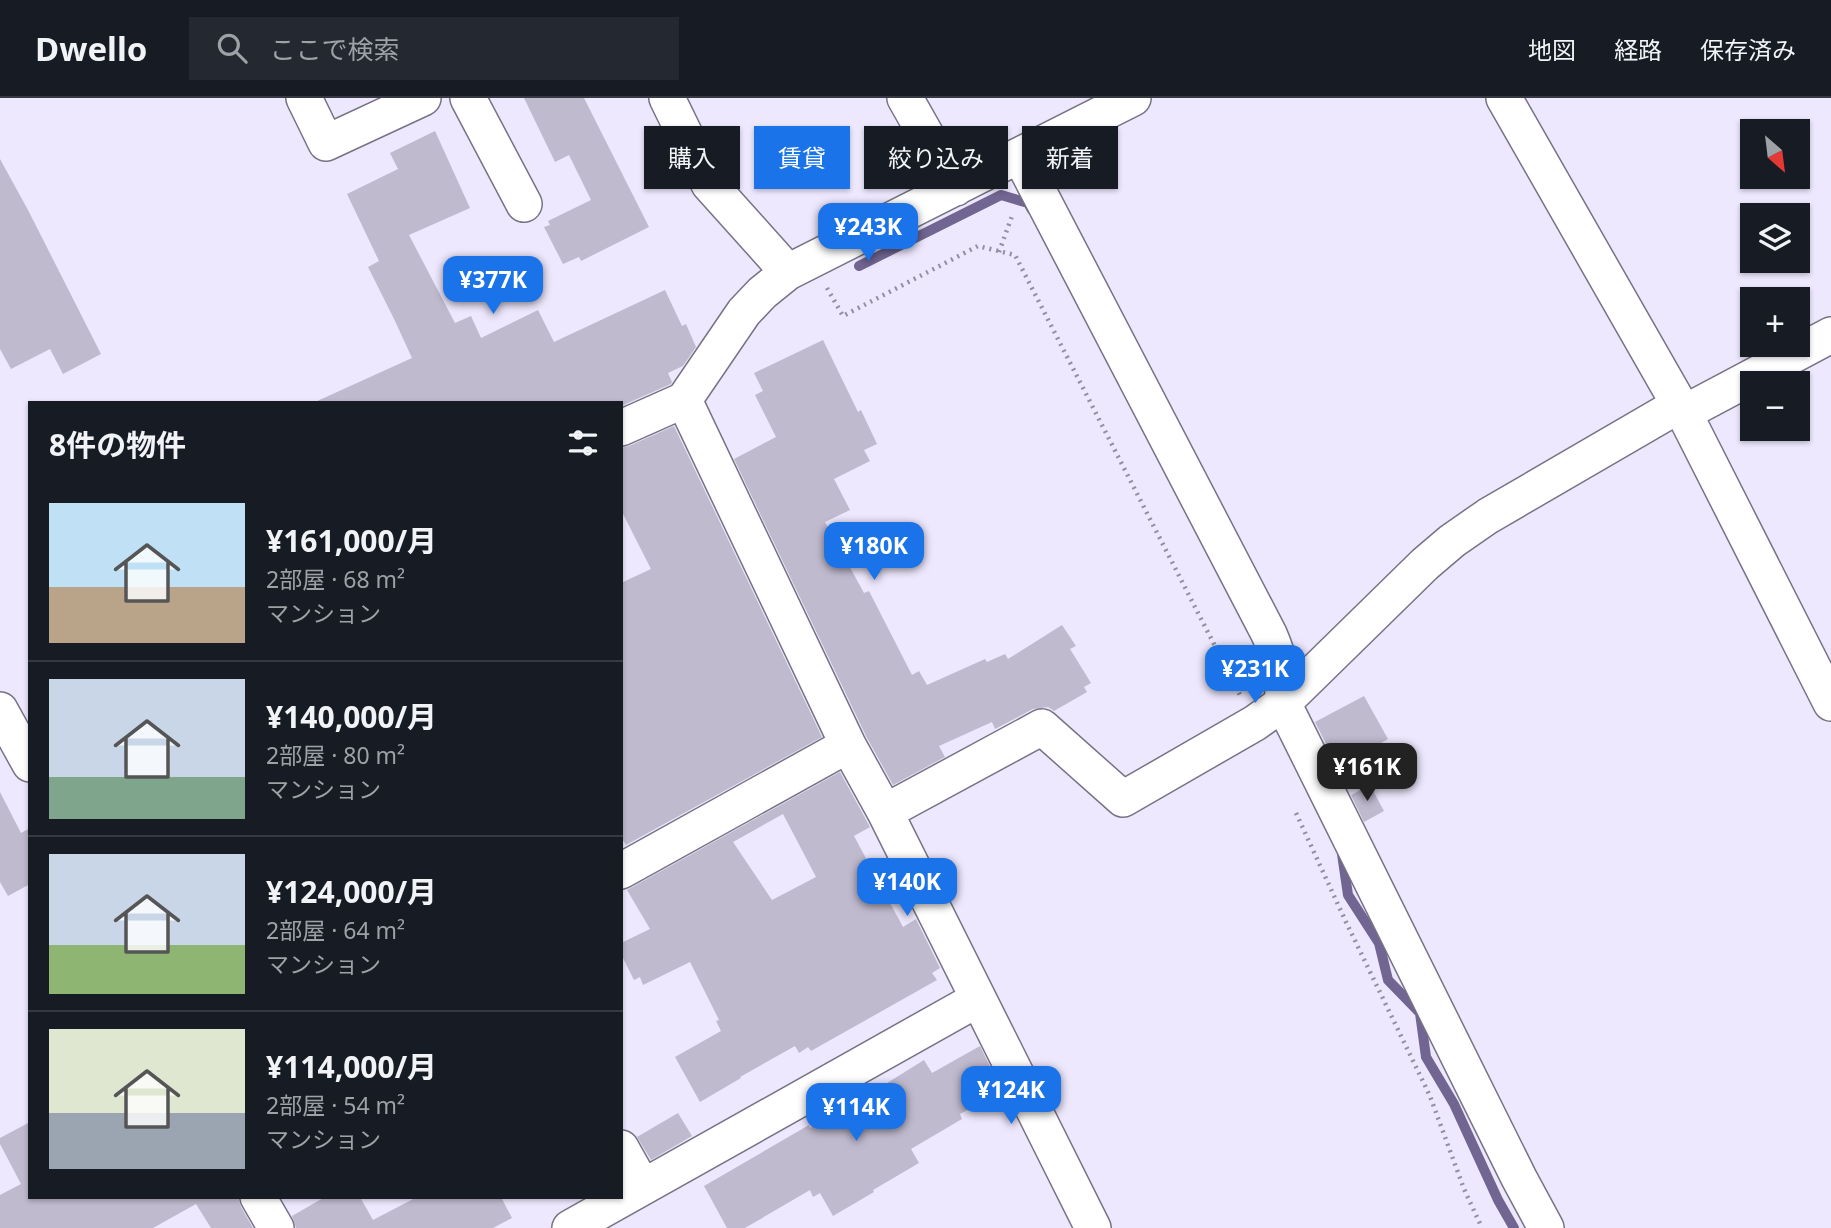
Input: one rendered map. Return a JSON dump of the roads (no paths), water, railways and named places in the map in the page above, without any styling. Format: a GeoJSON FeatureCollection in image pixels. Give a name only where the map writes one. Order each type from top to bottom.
{"type":"FeatureCollection","features":[{"type":"Feature","properties":{"kind":"street"},"geometry":{"type":"LineString","coordinates":[[303,98],[326,143],[424,98]]}},
{"type":"Feature","properties":{"kind":"street"},"geometry":{"type":"LineString","coordinates":[[468,98],[524,204]]}},
{"type":"Feature","properties":{"kind":"street"},"geometry":{"type":"LineString","coordinates":[[667,98],[709,184],[800,266]]}},
{"type":"Feature","properties":{"kind":"street"},"geometry":{"type":"LineString","coordinates":[[905,98],[921,126]]}},
{"type":"Feature","properties":{"kind":"street"},"geometry":{"type":"LineString","coordinates":[[1008,162],[1133,98]]}},
{"type":"Feature","properties":{"kind":"street"},"geometry":{"type":"LineString","coordinates":[[1504,98],[1682,409],[1831,703]]}},
{"type":"Feature","properties":{"kind":"street"},"geometry":{"type":"LineString","coordinates":[[1020,156],[1269,634],[1283,676],[1283,703],[1546,1228]]}},
{"type":"Feature","properties":{"kind":"street"},"geometry":{"type":"LineString","coordinates":[[623,427],[684,400],[744,312],[762,293],[800,266],[954,189]]}},
{"type":"Feature","properties":{"kind":"street"},"geometry":{"type":"LineString","coordinates":[[885,812],[1042,727],[1122,799],[1255,723],[1283,703],[1425,564],[1452,541],[1489,516],[1682,409],[1831,335]]}},
{"type":"Feature","properties":{"kind":"street"},"geometry":{"type":"LineString","coordinates":[[684,400],[848,745],[885,812],[1093,1228]]}},
{"type":"Feature","properties":{"kind":"street"},"geometry":{"type":"LineString","coordinates":[[0,710],[16,754]]}},
{"type":"Feature","properties":{"kind":"street"},"geometry":{"type":"LineString","coordinates":[[623,870],[848,745]]}},
{"type":"Feature","properties":{"kind":"street"},"geometry":{"type":"LineString","coordinates":[[623,1198],[978,999]]}},
{"type":"Feature","properties":{"kind":"street"},"geometry":{"type":"LineString","coordinates":[[623,1152],[643,1187]]}},
{"type":"Feature","properties":{"kind":"street"},"geometry":{"type":"LineString","coordinates":[[259,1199],[276,1228]]}},
{"type":"Feature","properties":{"kind":"street"},"geometry":{"type":"LineString","coordinates":[[570,1228],[622,1199]]}},
{"type":"Feature","properties":{"kind":"waterway"},"geometry":{"type":"LineString","coordinates":[[859,266],[1001,195],[1028,203],[1032,210]]}},
{"type":"Feature","properties":{"kind":"waterway"},"geometry":{"type":"LineString","coordinates":[[1342,854],[1348,895],[1379,943],[1388,980],[1420,1013],[1426,1057],[1454,1104],[1498,1200],[1514,1228]]}}]}
